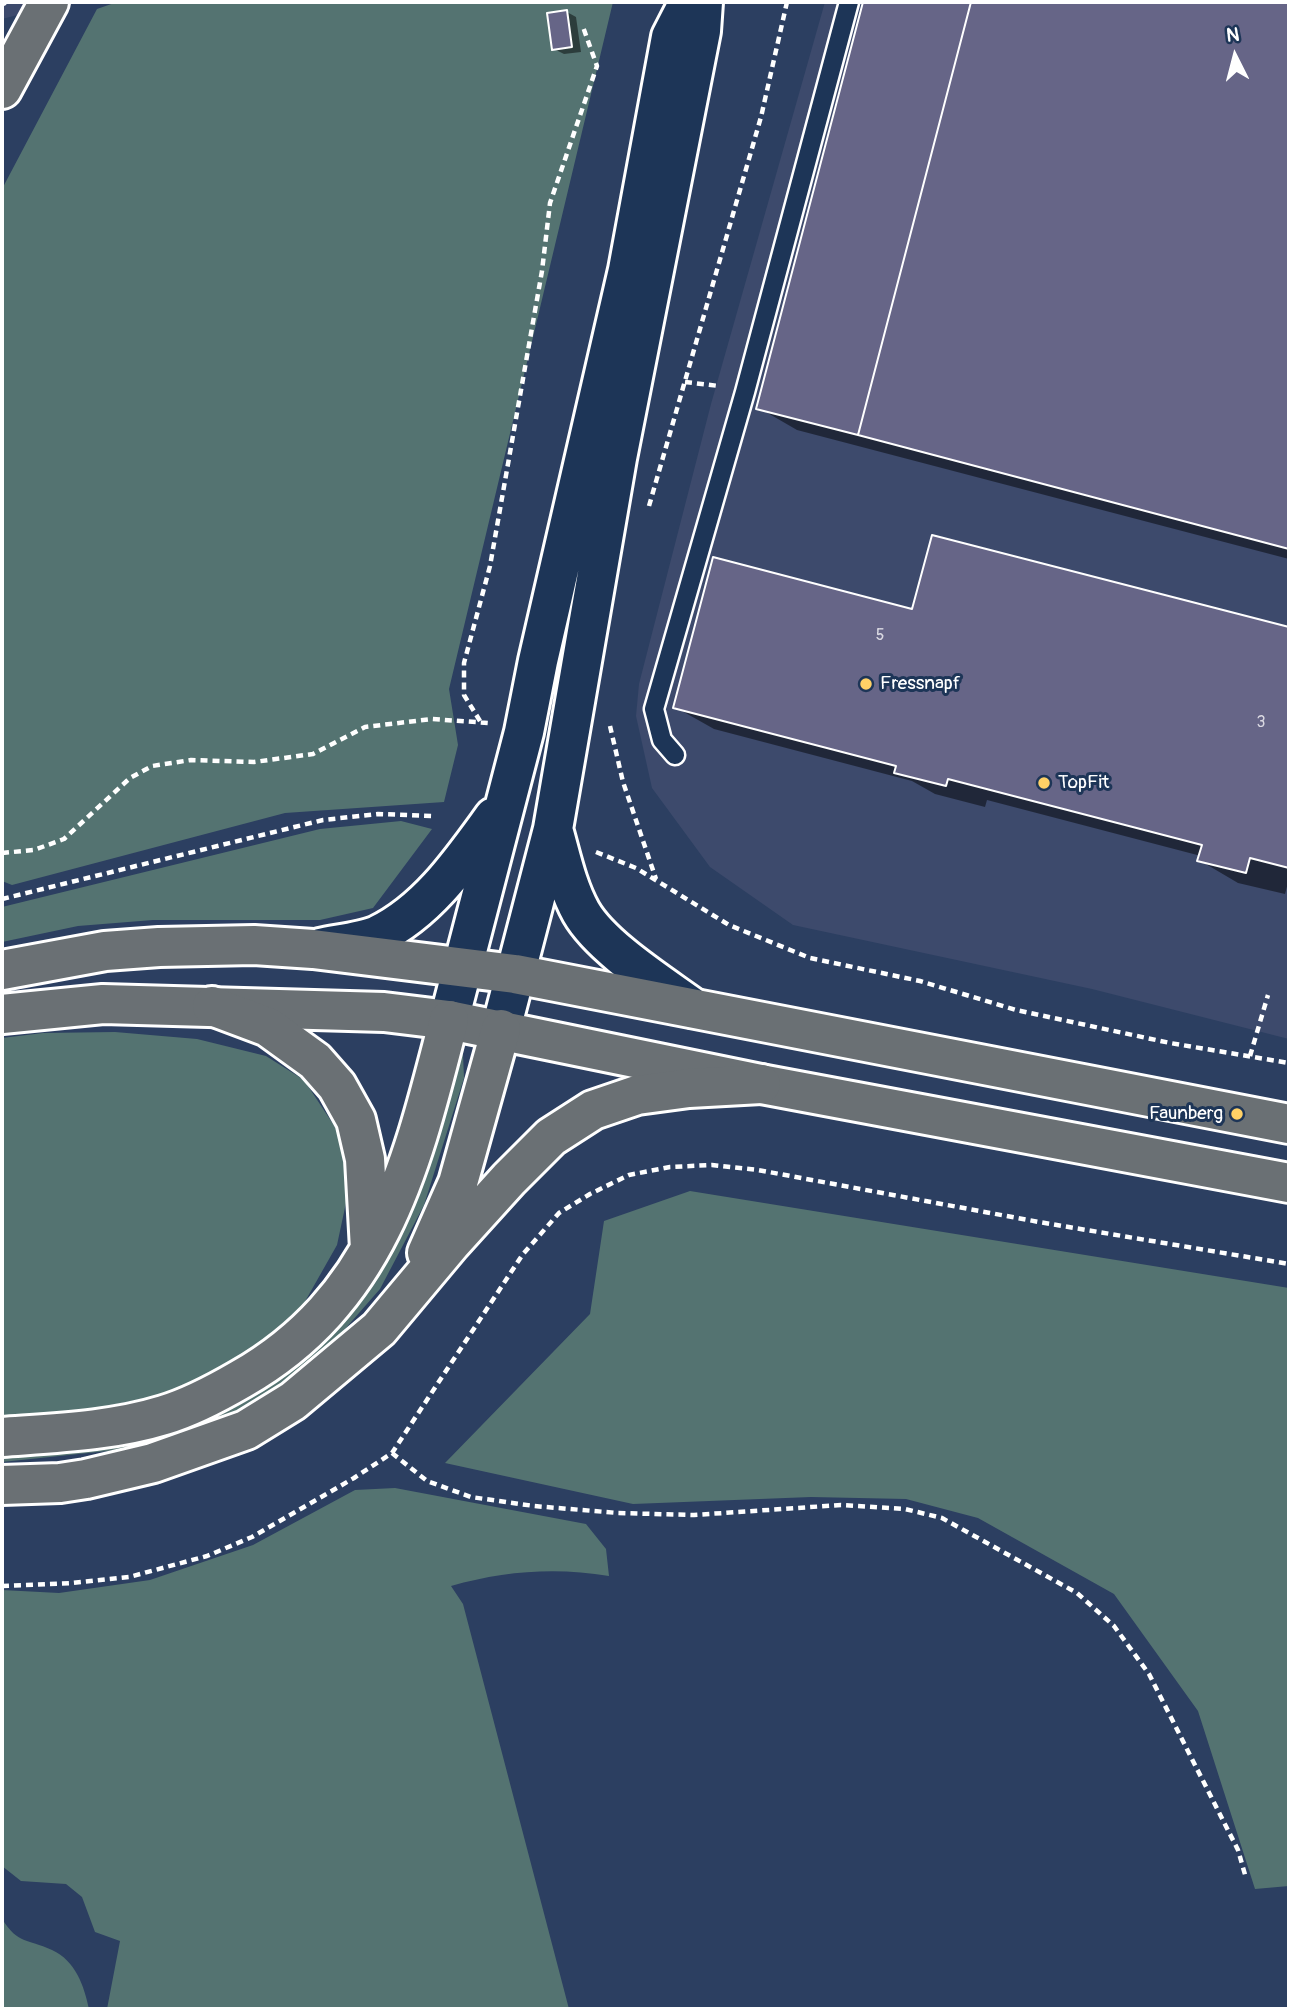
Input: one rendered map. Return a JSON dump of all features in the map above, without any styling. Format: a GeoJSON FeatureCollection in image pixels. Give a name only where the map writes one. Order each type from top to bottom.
{"type":"FeatureCollection","features":[{"type":"Feature","properties":{"kind":"main road"},"geometry":{"type":"LineString","coordinates":[[2,89],[49,2]]}},
{"type":"Feature","properties":{"kind":"main road"},"geometry":{"type":"LineString","coordinates":[[2,1437],[83,1432],[164,1416],[211,1397],[266,1365],[312,1327],[351,1281],[391,1210],[410,1162],[508,799],[628,270],[671,37],[689,2]]}},
{"type":"Feature","properties":{"kind":"main road"},"geometry":{"type":"LineString","coordinates":[[407,1293],[458,1183],[502,1029],[553,829],[617,458],[701,31],[703,2]]}},
{"type":"Feature","properties":{"kind":"main road"},"geometry":{"type":"LineString","coordinates":[[313,950],[375,936],[401,922],[428,899],[462,861],[508,799]]}},
{"type":"Feature","properties":{"kind":"main road"},"geometry":{"type":"LineString","coordinates":[[553,829],[570,890],[582,914],[623,956],[692,1009]]}},
{"type":"Feature","properties":{"kind":"main road"},"geometry":{"type":"LineString","coordinates":[[2,970],[105,951],[254,945],[515,974],[1289,1124]]}},
{"type":"Feature","properties":{"kind":"main road"},"geometry":{"type":"LineString","coordinates":[[2,1014],[103,1004],[384,1012],[449,1020],[761,1084],[1289,1183]]}},
{"type":"Feature","properties":{"kind":"main road"},"geometry":{"type":"LineString","coordinates":[[212,1006],[268,1027],[315,1061],[337,1086],[356,1120],[365,1158],[370,1250]]}},
{"type":"Feature","properties":{"kind":"main road"},"geometry":{"type":"LineString","coordinates":[[2,1486],[86,1479],[153,1463],[246,1430],[293,1401],[379,1329],[407,1293],[501,1188],[551,1137],[593,1110],[637,1095],[689,1088],[761,1084]]}},
{"type":"Feature","properties":{"kind":"lane"},"geometry":{"type":"LineString","coordinates":[[675,755],[662,740],[654,709],[745,391],[849,2]]}},
{"type":"Feature","properties":{"kind":"path"},"geometry":{"type":"LineString","coordinates":[[648,509],[761,117],[787,2]]}},
{"type":"Feature","properties":{"kind":"path"},"geometry":{"type":"LineString","coordinates":[[480,721],[464,695],[464,663],[490,566],[542,271],[550,203],[597,66],[583,27]]}},
{"type":"Feature","properties":{"kind":"path"},"geometry":{"type":"LineString","coordinates":[[685,382],[745,391]]}},
{"type":"Feature","properties":{"kind":"path"},"geometry":{"type":"LineString","coordinates":[[2,853],[34,850],[64,839],[130,778],[152,766],[191,760],[254,762],[313,754],[365,727],[432,719],[480,721],[524,732]]}},
{"type":"Feature","properties":{"kind":"path"},"geometry":{"type":"LineString","coordinates":[[609,723],[623,782],[656,879]]}},
{"type":"Feature","properties":{"kind":"path"},"geometry":{"type":"LineString","coordinates":[[2,899],[323,820],[378,814],[433,816]]}},
{"type":"Feature","properties":{"kind":"path"},"geometry":{"type":"LineString","coordinates":[[594,851],[636,868],[729,925],[810,958],[920,981],[1016,1010],[1170,1043],[1289,1063]]}},
{"type":"Feature","properties":{"kind":"path"},"geometry":{"type":"LineString","coordinates":[[1250,1056],[1268,995]]}},
{"type":"Feature","properties":{"kind":"path"},"geometry":{"type":"LineString","coordinates":[[2,1586],[130,1577],[207,1556],[251,1538],[354,1478],[392,1452],[523,1254],[559,1213],[629,1175],[670,1167],[712,1165],[758,1170],[1039,1222],[1289,1264]]}},
{"type":"Feature","properties":{"kind":"path"},"geometry":{"type":"LineString","coordinates":[[392,1452],[427,1481],[471,1497],[534,1506],[618,1513],[694,1515],[841,1505],[905,1509],[942,1518],[1077,1593],[1114,1626],[1149,1674],[1238,1850],[1246,1878]]}},
{"type":"Feature","properties":{"kind":"shaded area"},"geometry":{"type":"Polygon","coordinates":[[[2,2],[68,2],[2,19],[2,2]]]}},
{"type":"Feature","properties":{"kind":"shaded area"},"geometry":{"type":"Polygon","coordinates":[[[825,2],[1289,2],[1289,1039],[1092,989],[793,925],[710,867],[652,788],[636,716],[639,684],[711,404],[825,2]]]}},
{"type":"Feature","properties":{"kind":"green space"},"geometry":{"type":"Polygon","coordinates":[[[117,2],[613,2],[449,689],[458,745],[444,802],[285,813],[12,885],[2,881],[2,189],[97,9],[117,2]]]}},
{"type":"Feature","properties":{"kind":"green space"},"geometry":{"type":"Polygon","coordinates":[[[401,821],[432,829],[373,908],[320,920],[153,920],[78,926],[2,942],[2,907],[320,829],[401,821]]]}},
{"type":"Feature","properties":{"kind":"green space"},"geometry":{"type":"Polygon","coordinates":[[[115,1032],[197,1039],[266,1056],[304,1080],[337,1130],[350,1184],[337,1245],[303,1305],[249,1354],[181,1391],[87,1410],[2,1416],[2,1038],[43,1033],[115,1032]]]}},
{"type":"Feature","properties":{"kind":"green space"},"geometry":{"type":"Polygon","coordinates":[[[463,1054],[464,1078],[424,1205],[380,1289],[317,1361],[235,1414],[146,1447],[2,1462],[2,1453],[134,1438],[376,1274],[417,1195],[454,1061],[463,1054]]]}},
{"type":"Feature","properties":{"kind":"green space"},"geometry":{"type":"Polygon","coordinates":[[[690,1191],[1289,1288],[1289,1886],[1255,1889],[1198,1711],[1114,1594],[978,1518],[906,1499],[811,1497],[633,1504],[445,1463],[590,1314],[604,1221],[690,1191]]]}},
{"type":"Feature","properties":{"kind":"green space"},"geometry":{"type":"Polygon","coordinates":[[[395,1488],[586,1524],[606,1549],[609,1576],[530,1572],[451,1586],[463,1604],[569,2009],[107,2009],[120,1941],[95,1932],[82,1897],[66,1884],[21,1881],[2,1866],[2,1590],[59,1593],[150,1580],[253,1545],[355,1490],[395,1488]]]}},
{"type":"Feature","properties":{"kind":"green space"},"geometry":{"type":"Polygon","coordinates":[[[2,1919],[18,1937],[52,1950],[73,1967],[89,2009],[2,2009],[2,1919]]]}},
{"type":"Feature","properties":{"kind":"building"},"geometry":{"type":"Polygon","coordinates":[[[863,2],[971,2],[858,435],[756,409],[863,2]]]}},
{"type":"Feature","properties":{"kind":"building"},"geometry":{"type":"Polygon","coordinates":[[[971,2],[1289,2],[1289,549],[858,435],[971,2]]]}},
{"type":"Feature","properties":{"kind":"building"},"geometry":{"type":"Polygon","coordinates":[[[567,10],[572,47],[552,50],[547,13],[567,10]]]}},
{"type":"Feature","properties":{"kind":"building"},"geometry":{"type":"Polygon","coordinates":[[[932,535],[1289,627],[1289,868],[1250,858],[1246,873],[1197,861],[1202,845],[948,779],[946,786],[894,773],[896,766],[673,708],[713,557],[912,609],[932,535]]]}},
{"type":"Feature","properties":{"kind":"place","name":"Fressnapf"},"geometry":{"type":"Point","coordinates":[866,684]}},
{"type":"Feature","properties":{"kind":"place","name":"TopFit"},"geometry":{"type":"Point","coordinates":[1044,783]}},
{"type":"Feature","properties":{"kind":"place","name":"Faunberg"},"geometry":{"type":"Point","coordinates":[1237,1114]}}]}
